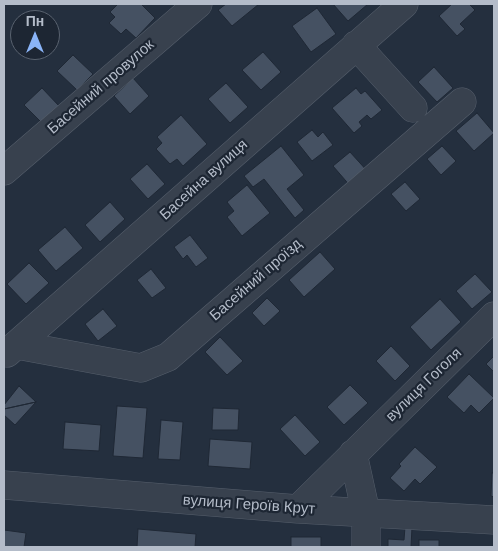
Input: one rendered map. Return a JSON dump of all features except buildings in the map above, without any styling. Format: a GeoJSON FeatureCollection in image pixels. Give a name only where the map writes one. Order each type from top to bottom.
{"type":"FeatureCollection","features":[{"type":"Feature","properties":{"kind":"street","name":"Басейний провулок"},"geometry":{"type":"LineString","coordinates":[[4,171],[198,4]]}},
{"type":"Feature","properties":{"kind":"street","name":"Басейна вулиця"},"geometry":{"type":"LineString","coordinates":[[10,350],[404,4]]}},
{"type":"Feature","properties":{"kind":"street"},"geometry":{"type":"LineString","coordinates":[[356,45],[412,108]]}},
{"type":"Feature","properties":{"kind":"street","name":"Басейний проїзд"},"geometry":{"type":"LineString","coordinates":[[10,350],[141,368],[168,357],[462,102]]}},
{"type":"Feature","properties":{"kind":"street","name":"вулиця Гоголя"},"geometry":{"type":"LineString","coordinates":[[298,509],[494,316]]}},
{"type":"Feature","properties":{"kind":"street"},"geometry":{"type":"LineString","coordinates":[[353,454],[366,513],[366,547]]}},
{"type":"Feature","properties":{"kind":"street","name":"вулиця Героїв Крут"},"geometry":{"type":"LineString","coordinates":[[4,485],[298,509],[494,520]]}}]}
